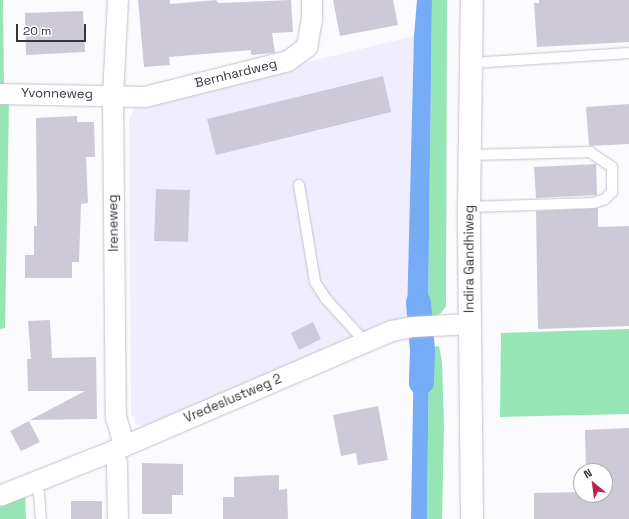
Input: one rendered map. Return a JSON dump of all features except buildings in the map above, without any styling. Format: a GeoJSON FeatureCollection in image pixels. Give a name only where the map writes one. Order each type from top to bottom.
{"type":"FeatureCollection","features":[{"type":"Feature","properties":{"kind":"main road","name":"Indira Gandhiweg"},"geometry":{"type":"LineString","coordinates":[[472,0],[471,155],[469,207],[460,325],[472,519]]}},
{"type":"Feature","properties":{"kind":"street","name":"Ireneweg"},"geometry":{"type":"LineString","coordinates":[[118,0],[113,97],[116,417],[119,448],[117,464],[118,519]]}},
{"type":"Feature","properties":{"kind":"street","name":"Bernhardweg"},"geometry":{"type":"LineString","coordinates":[[113,97],[145,96],[288,61],[307,47],[312,18],[312,0]]}},
{"type":"Feature","properties":{"kind":"street","name":"Yvonneweg"},"geometry":{"type":"LineString","coordinates":[[0,94],[113,97]]}},
{"type":"Feature","properties":{"kind":"street","name":"Vredeslustweg 2"},"geometry":{"type":"LineString","coordinates":[[0,496],[119,448],[392,331],[412,327],[460,325]]}},
{"type":"Feature","properties":{"kind":"lane"},"geometry":{"type":"LineString","coordinates":[[472,63],[629,53]]}},
{"type":"Feature","properties":{"kind":"lane"},"geometry":{"type":"LineString","coordinates":[[469,207],[593,203],[605,199],[612,192],[612,167],[590,152],[471,155]]}},
{"type":"Feature","properties":{"kind":"lane"},"geometry":{"type":"LineString","coordinates":[[299,185],[315,282],[326,299],[365,342]]}},
{"type":"Feature","properties":{"kind":"lane"},"geometry":{"type":"LineString","coordinates":[[35,482],[39,493],[41,519]]}},
{"type":"Feature","properties":{"kind":"shaded area"},"geometry":{"type":"Polygon","coordinates":[[[414,36],[407,316],[378,325],[326,351],[146,426],[136,424],[131,413],[129,121],[134,108],[145,102],[414,36]]]}},
{"type":"Feature","properties":{"kind":"green space"},"geometry":{"type":"Polygon","coordinates":[[[0,0],[3,0],[4,87],[0,87],[0,0]]]}},
{"type":"Feature","properties":{"kind":"green space"},"geometry":{"type":"Polygon","coordinates":[[[432,0],[447,0],[446,306],[441,313],[435,316],[428,316],[432,0]]]}},
{"type":"Feature","properties":{"kind":"green space"},"geometry":{"type":"Polygon","coordinates":[[[9,102],[5,328],[0,329],[0,103],[9,102]]]}},
{"type":"Feature","properties":{"kind":"green space"},"geometry":{"type":"Polygon","coordinates":[[[629,329],[629,414],[500,417],[501,333],[629,329]]]}},
{"type":"Feature","properties":{"kind":"green space"},"geometry":{"type":"Polygon","coordinates":[[[439,346],[442,362],[444,425],[442,519],[427,519],[429,348],[439,346]]]}},
{"type":"Feature","properties":{"kind":"green space"},"geometry":{"type":"Polygon","coordinates":[[[25,495],[26,519],[0,519],[0,505],[25,495]]]}},
{"type":"Feature","properties":{"kind":"water"},"geometry":{"type":"Polygon","coordinates":[[[417,0],[432,0],[428,316],[407,316],[414,36],[417,0]]]}},
{"type":"Feature","properties":{"kind":"water"},"geometry":{"type":"Polygon","coordinates":[[[414,348],[429,348],[427,519],[411,519],[414,348]]]}},
{"type":"Feature","properties":{"kind":"waterway"},"geometry":{"type":"LineString","coordinates":[[418,302],[422,350],[421,382]]}}]}
